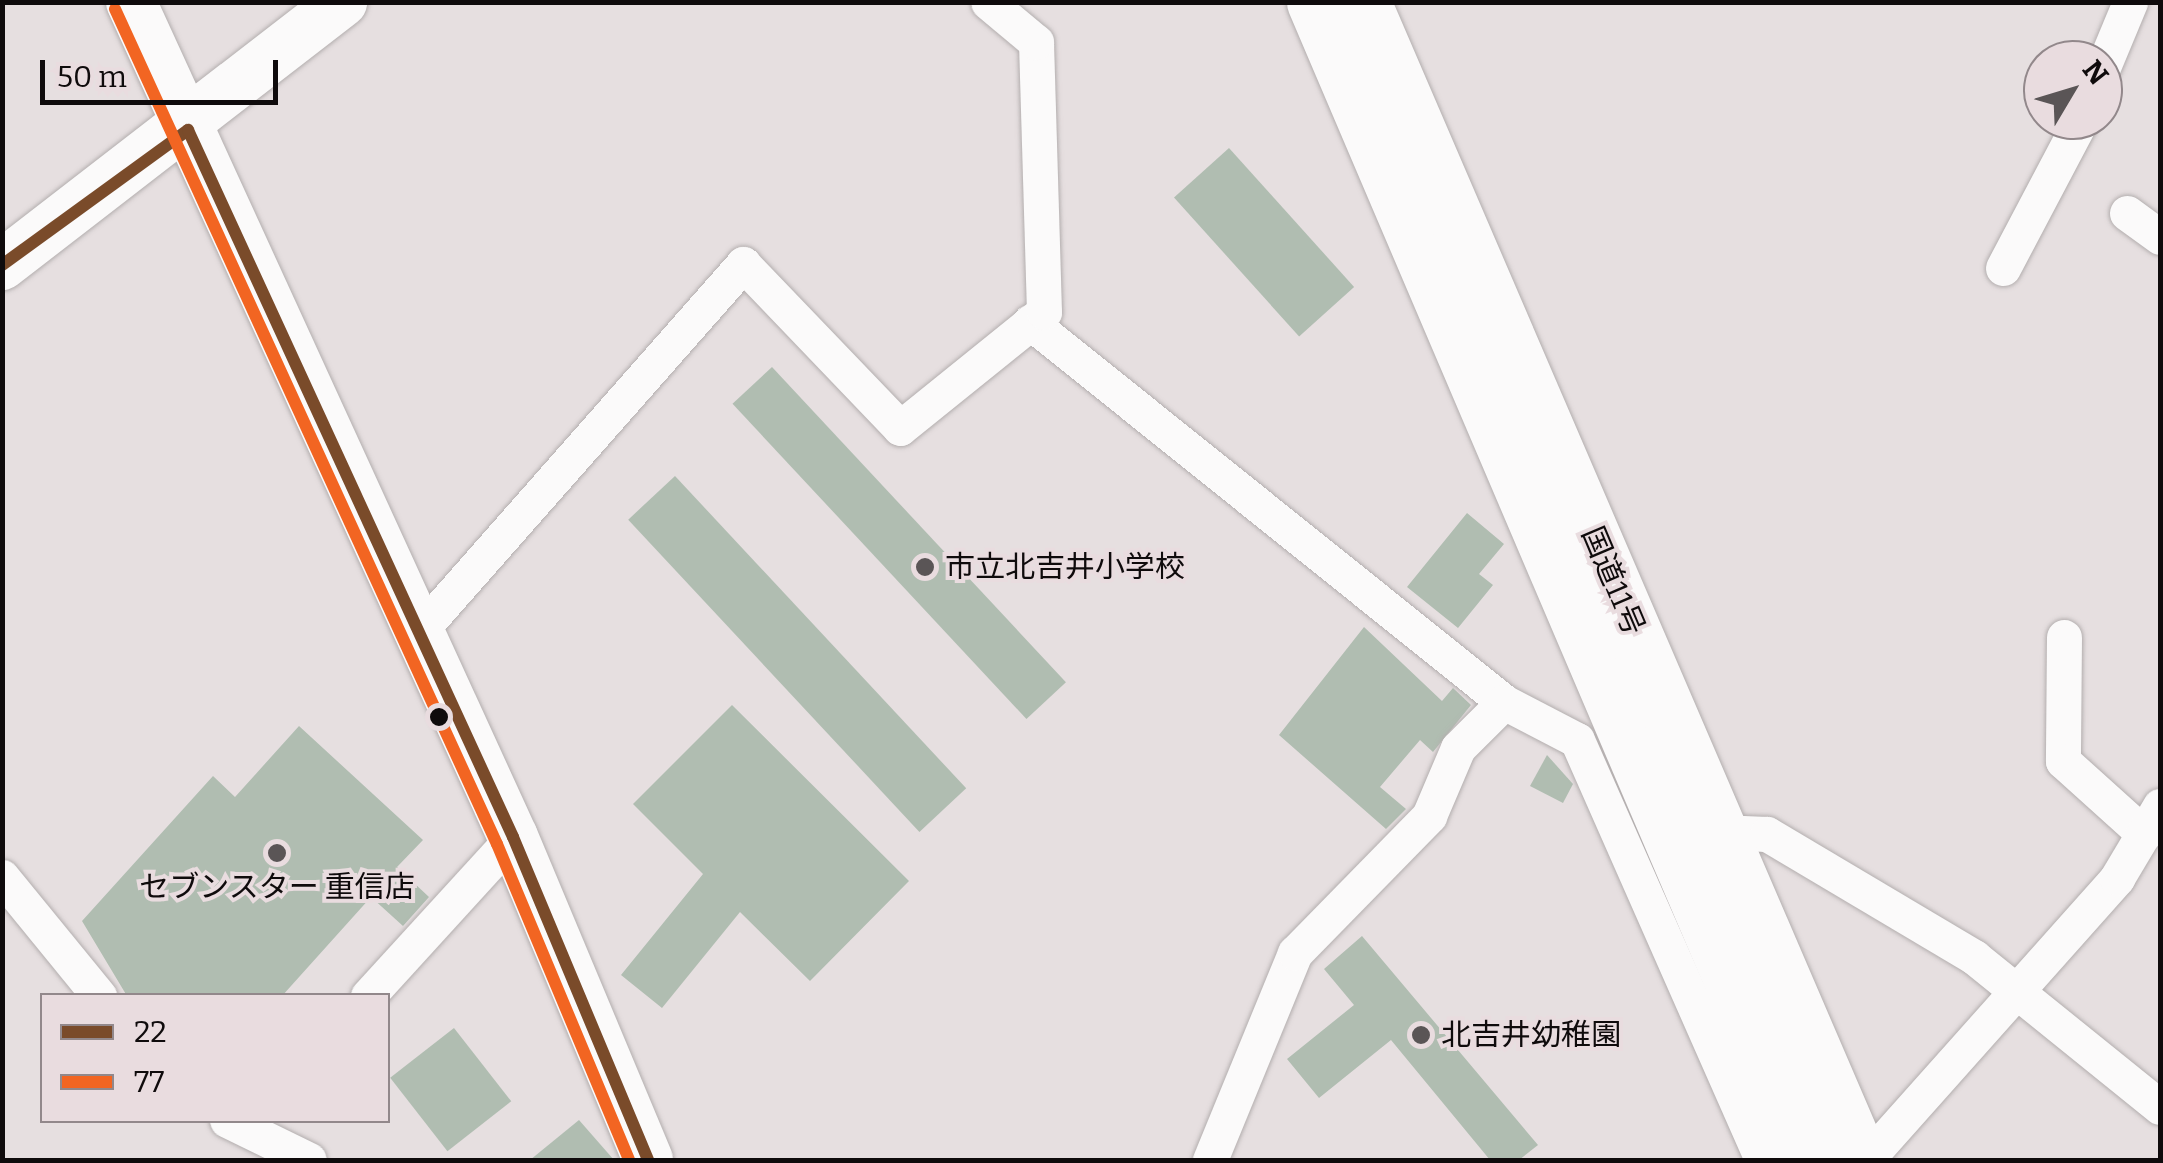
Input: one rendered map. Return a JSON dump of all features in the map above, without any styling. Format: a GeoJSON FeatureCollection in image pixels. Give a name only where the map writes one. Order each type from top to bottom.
{"type":"FeatureCollection","features":[{"type":"Feature","properties":{"kind":"highway","name":"国道11号"},"geometry":{"type":"LineString","coordinates":[[1314,2],[1808,1160]]}},
{"type":"Feature","properties":{"kind":"highway","name":"国道11号"},"geometry":{"type":"LineString","coordinates":[[1363,2],[1863,1160]]}},
{"type":"Feature","properties":{"kind":"main road"},"geometry":{"type":"LineString","coordinates":[[131,2],[513,837],[648,1160]]}},
{"type":"Feature","properties":{"kind":"main road"},"geometry":{"type":"LineString","coordinates":[[2,265],[188,130],[342,2]]}},
{"type":"Feature","properties":{"kind":"street"},"geometry":{"type":"LineString","coordinates":[[418,633],[743,264],[900,428],[1044,312],[1036,42],[988,2]]}},
{"type":"Feature","properties":{"kind":"street"},"geometry":{"type":"LineString","coordinates":[[2114,40],[2130,2]]}},
{"type":"Feature","properties":{"kind":"street"},"geometry":{"type":"LineString","coordinates":[[2003,268],[2070,140]]}},
{"type":"Feature","properties":{"kind":"street"},"geometry":{"type":"LineString","coordinates":[[2127,213],[2160,237]]}},
{"type":"Feature","properties":{"kind":"street"},"geometry":{"type":"LineString","coordinates":[[1030,322],[1504,702],[1577,740],[1762,1160]]}},
{"type":"Feature","properties":{"kind":"street"},"geometry":{"type":"LineString","coordinates":[[1863,1160],[2018,992],[2152,819],[2064,761],[2064,637]]}},
{"type":"Feature","properties":{"kind":"street"},"geometry":{"type":"LineString","coordinates":[[1210,1160],[1295,953],[1429,816],[1458,748],[1504,702]]}},
{"type":"Feature","properties":{"kind":"street"},"geometry":{"type":"LineString","coordinates":[[1720,832],[1767,834],[2018,992],[2160,1108]]}},
{"type":"Feature","properties":{"kind":"street"},"geometry":{"type":"LineString","coordinates":[[371,993],[513,837]]}},
{"type":"Feature","properties":{"kind":"street"},"geometry":{"type":"LineString","coordinates":[[2,877],[96,993]]}},
{"type":"Feature","properties":{"kind":"street"},"geometry":{"type":"LineString","coordinates":[[241,1124],[310,1160]]}},
{"type":"Feature","properties":{"kind":"building"},"geometry":{"type":"Polygon","coordinates":[[[1229,148],[1354,287],[1299,336],[1174,198],[1229,148]]]}},
{"type":"Feature","properties":{"kind":"building"},"geometry":{"type":"Polygon","coordinates":[[[772,367],[1066,682],[1026,719],[733,404],[772,367]]]}},
{"type":"Feature","properties":{"kind":"building"},"geometry":{"type":"Polygon","coordinates":[[[675,476],[966,788],[919,832],[628,520],[675,476]]]}},
{"type":"Feature","properties":{"kind":"building"},"geometry":{"type":"Polygon","coordinates":[[[1467,513],[1504,544],[1479,574],[1493,585],[1458,628],[1407,587],[1467,513]]]}},
{"type":"Feature","properties":{"kind":"building"},"geometry":{"type":"Polygon","coordinates":[[[1364,627],[1442,701],[1453,688],[1471,705],[1433,752],[1420,740],[1380,787],[1406,809],[1386,829],[1279,735],[1364,627]]]}},
{"type":"Feature","properties":{"kind":"building"},"geometry":{"type":"Polygon","coordinates":[[[732,705],[909,881],[810,981],[740,912],[662,1008],[621,975],[703,874],[633,804],[732,705]]]}},
{"type":"Feature","properties":{"kind":"building","name":"セブンスター 重信店"},"geometry":{"type":"Polygon","coordinates":[[[299,726],[423,840],[397,867],[429,897],[403,926],[371,897],[285,993],[125,993],[82,921],[213,776],[235,797],[299,726]]]}},
{"type":"Feature","properties":{"kind":"building"},"geometry":{"type":"Polygon","coordinates":[[[1547,755],[1573,784],[1563,803],[1530,786],[1547,755]]]}},
{"type":"Feature","properties":{"kind":"building"},"geometry":{"type":"Polygon","coordinates":[[[1362,936],[1538,1145],[1519,1160],[1490,1160],[1391,1040],[1319,1098],[1287,1059],[1354,1005],[1324,969],[1362,936]]]}},
{"type":"Feature","properties":{"kind":"building"},"geometry":{"type":"Polygon","coordinates":[[[454,1028],[511,1101],[447,1151],[390,1078],[454,1028]]]}},
{"type":"Feature","properties":{"kind":"building"},"geometry":{"type":"Polygon","coordinates":[[[579,1120],[614,1160],[530,1160],[579,1120]]]}},
{"type":"Feature","properties":{"kind":"transit line","name":"77"},"geometry":{"type":"LineString","coordinates":[[115,9],[497,844],[629,1160]]}},
{"type":"Feature","properties":{"kind":"transit line","name":"22"},"geometry":{"type":"LineString","coordinates":[[2,265],[188,130],[513,837],[648,1160]]}},
{"type":"Feature","properties":{"kind":"place","name":"市立北吉井小学校"},"geometry":{"type":"Point","coordinates":[925,567]}},
{"type":"Feature","properties":{"kind":"place","name":"セブンスター 重信店"},"geometry":{"type":"Point","coordinates":[277,853]}},
{"type":"Feature","properties":{"kind":"place","name":"北吉井幼稚園"},"geometry":{"type":"Point","coordinates":[1421,1035]}}]}
